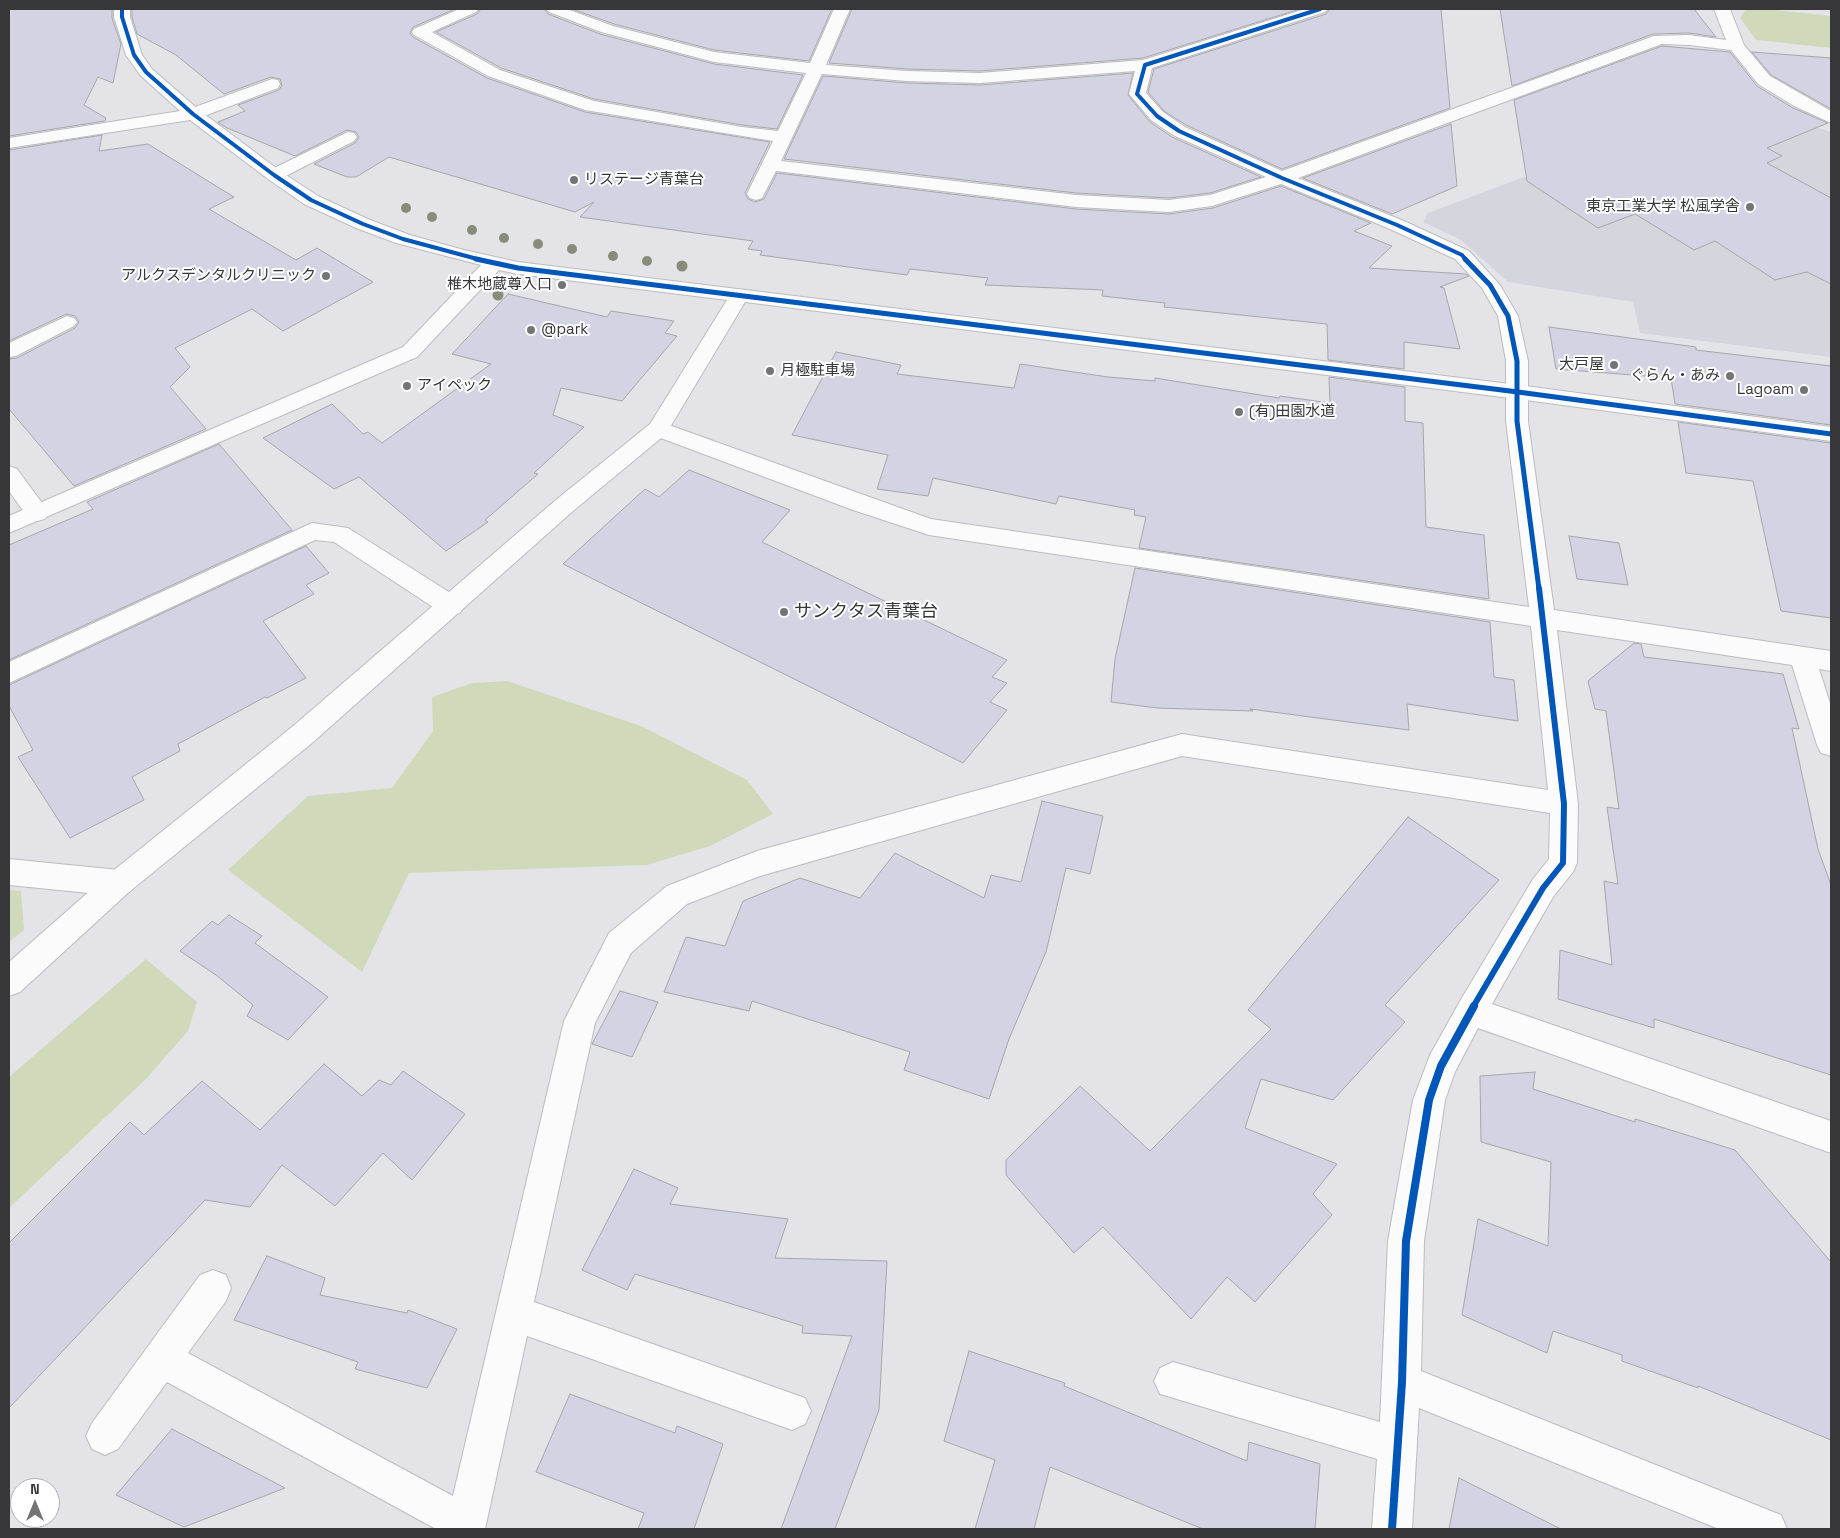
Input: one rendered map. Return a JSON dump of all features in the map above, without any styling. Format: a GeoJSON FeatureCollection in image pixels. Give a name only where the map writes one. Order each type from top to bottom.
{"type":"FeatureCollection","features":[{"type":"Feature","properties":{"kind":"street"},"geometry":{"type":"LineString","coordinates":[[122,9],[122,18],[134,55],[146,72],[193,114],[274,175],[312,200],[363,224],[403,238],[494,263],[518,268],[740,296],[1518,392],[1831,434]]}},
{"type":"Feature","properties":{"kind":"street"},"geometry":{"type":"LineString","coordinates":[[471,9],[420,32],[494,73],[592,106],[742,132],[785,136]]}},
{"type":"Feature","properties":{"kind":"street"},"geometry":{"type":"LineString","coordinates":[[554,9],[607,29],[714,57],[816,69],[907,76],[980,78],[1145,65],[1320,9]]}},
{"type":"Feature","properties":{"kind":"street"},"geometry":{"type":"LineString","coordinates":[[756,194],[772,165],[842,9]]}},
{"type":"Feature","properties":{"kind":"street"},"geometry":{"type":"LineString","coordinates":[[1722,9],[1736,46],[1764,80],[1831,118]]}},
{"type":"Feature","properties":{"kind":"street"},"geometry":{"type":"LineString","coordinates":[[772,165],[1076,201],[1169,206],[1212,200],[1282,178],[1312,165],[1660,40],[1690,40],[1736,46]]}},
{"type":"Feature","properties":{"kind":"street"},"geometry":{"type":"LineString","coordinates":[[1145,65],[1137,94],[1157,116],[1179,131],[1282,178],[1397,225],[1462,256],[1490,285],[1508,316],[1517,361],[1517,421],[1543,619],[1564,804],[1563,863],[1543,888],[1471,1011],[1440,1066],[1429,1100],[1406,1240],[1402,1382],[1392,1529]]}},
{"type":"Feature","properties":{"kind":"street"},"geometry":{"type":"LineString","coordinates":[[9,143],[193,114],[272,84]]}},
{"type":"Feature","properties":{"kind":"street"},"geometry":{"type":"LineString","coordinates":[[274,175],[348,136]]}},
{"type":"Feature","properties":{"kind":"street"},"geometry":{"type":"LineString","coordinates":[[9,525],[410,352],[494,263]]}},
{"type":"Feature","properties":{"kind":"street"},"geometry":{"type":"LineString","coordinates":[[9,982],[120,883],[302,734],[565,505],[658,429],[740,296]]}},
{"type":"Feature","properties":{"kind":"street"},"geometry":{"type":"LineString","coordinates":[[9,351],[67,322]]}},
{"type":"Feature","properties":{"kind":"street"},"geometry":{"type":"LineString","coordinates":[[9,327],[30,339]]}},
{"type":"Feature","properties":{"kind":"street"},"geometry":{"type":"LineString","coordinates":[[658,429],[861,504],[930,526],[1831,661]]}},
{"type":"Feature","properties":{"kind":"street"},"geometry":{"type":"LineString","coordinates":[[9,474],[36,513]]}},
{"type":"Feature","properties":{"kind":"street"},"geometry":{"type":"LineString","coordinates":[[9,673],[312,531],[340,534],[451,606]]}},
{"type":"Feature","properties":{"kind":"street"},"geometry":{"type":"LineString","coordinates":[[1802,657],[1831,745]]}},
{"type":"Feature","properties":{"kind":"street"},"geometry":{"type":"LineString","coordinates":[[161,1358],[466,1527],[580,1021],[620,943],[677,895],[757,864],[1182,745],[1564,804]]}},
{"type":"Feature","properties":{"kind":"street"},"geometry":{"type":"LineString","coordinates":[[9,872],[120,883]]}},
{"type":"Feature","properties":{"kind":"street"},"geometry":{"type":"LineString","coordinates":[[1471,1011],[1831,1137]]}},
{"type":"Feature","properties":{"kind":"street"},"geometry":{"type":"LineString","coordinates":[[105,1436],[213,1288]]}},
{"type":"Feature","properties":{"kind":"street"},"geometry":{"type":"LineString","coordinates":[[514,1313],[792,1410]]}},
{"type":"Feature","properties":{"kind":"street"},"geometry":{"type":"LineString","coordinates":[[1173,1381],[1397,1446]]}},
{"type":"Feature","properties":{"kind":"street"},"geometry":{"type":"LineString","coordinates":[[1402,1382],[1767,1529]]}},
{"type":"Feature","properties":{"kind":"shaded area"},"geometry":{"type":"Polygon","coordinates":[[[1748,93],[1807,124],[1831,132],[1831,357],[1640,333],[1633,302],[1508,282],[1461,240],[1423,222],[1428,213],[1748,93]]]}},
{"type":"Feature","properties":{"kind":"green space"},"geometry":{"type":"Polygon","coordinates":[[[1746,9],[1766,9],[1831,16],[1831,48],[1756,40],[1740,18],[1746,9]]]}},
{"type":"Feature","properties":{"kind":"green space"},"geometry":{"type":"Polygon","coordinates":[[[507,681],[641,726],[747,780],[773,814],[710,846],[647,865],[409,873],[362,972],[228,870],[308,796],[392,788],[433,731],[432,697],[472,683],[507,681]]]}},
{"type":"Feature","properties":{"kind":"green space"},"geometry":{"type":"Polygon","coordinates":[[[9,890],[21,891],[24,930],[9,942],[9,890]]]}},
{"type":"Feature","properties":{"kind":"green space"},"geometry":{"type":"Polygon","coordinates":[[[146,959],[197,1002],[188,1031],[146,1079],[9,1208],[9,1077],[146,959]]]}},
{"type":"Feature","properties":{"kind":"building"},"geometry":{"type":"Polygon","coordinates":[[[9,9],[112,9],[112,18],[121,44],[113,83],[98,77],[84,105],[106,118],[105,121],[9,136],[9,9]]]}},
{"type":"Feature","properties":{"kind":"building"},"geometry":{"type":"Polygon","coordinates":[[[132,9],[455,9],[413,27],[410,33],[413,37],[487,78],[585,112],[770,142],[745,193],[748,199],[755,202],[764,199],[777,173],[1076,209],[1169,214],[1213,208],[1281,186],[1371,223],[1354,231],[1392,246],[1369,268],[1466,274],[1469,276],[1440,287],[1444,288],[1460,349],[1404,342],[1404,369],[1328,360],[1327,324],[1164,307],[1165,303],[1102,296],[1103,290],[985,285],[988,278],[910,269],[907,275],[760,255],[762,251],[748,249],[753,241],[580,217],[594,202],[575,212],[389,157],[356,177],[347,177],[314,164],[355,143],[359,137],[356,132],[347,130],[295,156],[227,128],[218,122],[245,111],[238,105],[279,90],[282,85],[280,79],[271,77],[224,94],[176,55],[137,34],[132,17],[132,9]]]}},
{"type":"Feature","properties":{"kind":"building"},"geometry":{"type":"Polygon","coordinates":[[[481,9],[544,9],[548,14],[600,34],[714,64],[803,75],[777,129],[742,125],[594,99],[501,68],[436,32],[477,14],[481,9]]]}},
{"type":"Feature","properties":{"kind":"building"},"geometry":{"type":"Polygon","coordinates":[[[572,9],[832,9],[809,61],[714,50],[614,24],[572,9]]]}},
{"type":"Feature","properties":{"kind":"building"},"geometry":{"type":"Polygon","coordinates":[[[852,9],[1300,9],[1143,58],[980,71],[907,69],[829,63],[852,9]]]}},
{"type":"Feature","properties":{"kind":"building"},"geometry":{"type":"Polygon","coordinates":[[[1330,9],[1441,9],[1450,108],[1282,169],[1186,125],[1164,111],[1148,92],[1154,69],[1326,14],[1330,9]]]}},
{"type":"Feature","properties":{"kind":"building"},"geometry":{"type":"Polygon","coordinates":[[[1500,9],[1694,9],[1716,37],[1689,33],[1653,34],[1512,86],[1500,9]]]}},
{"type":"Feature","properties":{"kind":"building"},"geometry":{"type":"Polygon","coordinates":[[[1662,46],[1730,52],[1757,86],[1793,108],[1828,123],[1767,148],[1782,156],[1767,163],[1831,198],[1831,284],[1807,272],[1775,280],[1715,241],[1694,250],[1635,214],[1598,228],[1527,181],[1514,100],[1662,46]]]}},
{"type":"Feature","properties":{"kind":"building"},"geometry":{"type":"Polygon","coordinates":[[[1752,52],[1831,58],[1831,109],[1771,75],[1752,52]]]}},
{"type":"Feature","properties":{"kind":"building"},"geometry":{"type":"Polygon","coordinates":[[[1133,73],[1128,95],[1150,122],[1172,137],[1261,177],[1210,193],[1169,198],[1076,193],[784,159],[823,76],[907,83],[980,85],[1133,73]]]}},
{"type":"Feature","properties":{"kind":"building"},"geometry":{"type":"Polygon","coordinates":[[[1451,124],[1457,186],[1392,214],[1303,178],[1451,124]]]}},
{"type":"Feature","properties":{"kind":"building"},"geometry":{"type":"Polygon","coordinates":[[[102,135],[99,151],[148,144],[234,197],[209,209],[296,260],[317,248],[373,282],[283,331],[252,309],[175,348],[190,367],[170,387],[206,429],[74,486],[9,409],[9,359],[17,358],[75,328],[79,322],[75,316],[66,314],[9,341],[9,150],[102,135]]]}},
{"type":"Feature","properties":{"kind":"building"},"geometry":{"type":"Polygon","coordinates":[[[508,294],[607,317],[611,311],[674,321],[665,333],[677,336],[622,401],[561,388],[553,415],[584,427],[534,473],[538,474],[485,520],[488,522],[446,551],[359,477],[334,489],[263,438],[332,404],[363,434],[368,432],[382,443],[491,364],[452,354],[508,294]]]}},
{"type":"Feature","properties":{"kind":"building"},"geometry":{"type":"Polygon","coordinates":[[[1549,327],[1696,347],[1696,350],[1831,366],[1831,425],[1675,404],[1671,378],[1556,369],[1549,327]]]}},
{"type":"Feature","properties":{"kind":"building"},"geometry":{"type":"Polygon","coordinates":[[[836,352],[901,365],[897,374],[1014,388],[1020,364],[1108,377],[1155,381],[1155,378],[1279,398],[1280,396],[1330,403],[1329,377],[1405,387],[1405,421],[1423,423],[1426,527],[1484,535],[1489,599],[1139,548],[1146,517],[1134,515],[1135,510],[1059,496],[1056,504],[933,478],[928,496],[877,489],[888,455],[792,435],[836,352]]]}},
{"type":"Feature","properties":{"kind":"building"},"geometry":{"type":"Polygon","coordinates":[[[1678,422],[1831,443],[1831,618],[1781,611],[1753,481],[1686,473],[1678,422]]]}},
{"type":"Feature","properties":{"kind":"building"},"geometry":{"type":"Polygon","coordinates":[[[219,444],[292,530],[9,660],[9,545],[93,509],[87,502],[219,444]]]}},
{"type":"Feature","properties":{"kind":"building","name":"サンクタス青葉台"},"geometry":{"type":"Polygon","coordinates":[[[689,470],[790,510],[762,542],[1007,660],[992,677],[1007,683],[990,702],[1007,710],[963,763],[563,564],[645,489],[659,497],[689,470]]]}},
{"type":"Feature","properties":{"kind":"building"},"geometry":{"type":"Polygon","coordinates":[[[1569,536],[1619,543],[1628,585],[1577,579],[1569,536]]]}},
{"type":"Feature","properties":{"kind":"building"},"geometry":{"type":"Polygon","coordinates":[[[306,546],[329,573],[306,585],[314,594],[263,621],[306,678],[267,698],[265,697],[178,744],[180,751],[132,777],[144,800],[70,838],[18,757],[33,750],[9,706],[9,685],[306,546]]]}},
{"type":"Feature","properties":{"kind":"building"},"geometry":{"type":"Polygon","coordinates":[[[1135,568],[1490,622],[1494,677],[1514,680],[1518,721],[1407,704],[1409,730],[1250,709],[1253,711],[1157,708],[1111,702],[1115,659],[1135,568]]]}},
{"type":"Feature","properties":{"kind":"building"},"geometry":{"type":"Polygon","coordinates":[[[1634,643],[1641,644],[1644,657],[1783,674],[1799,729],[1792,728],[1818,849],[1831,885],[1831,1075],[1654,1019],[1654,1028],[1558,999],[1560,950],[1612,965],[1604,881],[1618,884],[1607,807],[1619,809],[1606,711],[1595,709],[1588,681],[1634,643]]]}},
{"type":"Feature","properties":{"kind":"building"},"geometry":{"type":"Polygon","coordinates":[[[1042,801],[1103,816],[1090,874],[1066,868],[1046,952],[1009,1039],[989,1099],[904,1070],[910,1052],[752,1001],[749,1011],[664,992],[686,937],[725,946],[743,901],[800,878],[860,898],[895,853],[984,898],[991,875],[1021,882],[1042,801]]]}},
{"type":"Feature","properties":{"kind":"building"},"geometry":{"type":"Polygon","coordinates":[[[1408,817],[1499,880],[1385,1005],[1405,1022],[1333,1100],[1261,1079],[1245,1128],[1337,1164],[1313,1194],[1332,1215],[1255,1302],[1227,1277],[1191,1319],[1103,1227],[1074,1253],[1006,1175],[1006,1160],[1080,1086],[1150,1151],[1271,1029],[1248,1010],[1408,817]]]}},
{"type":"Feature","properties":{"kind":"building"},"geometry":{"type":"Polygon","coordinates":[[[229,915],[262,936],[255,943],[328,997],[288,1040],[247,1016],[253,1005],[216,975],[180,951],[212,921],[218,925],[229,915]]]}},
{"type":"Feature","properties":{"kind":"building"},"geometry":{"type":"Polygon","coordinates":[[[620,991],[658,1002],[632,1057],[592,1044],[620,991]]]}},
{"type":"Feature","properties":{"kind":"building"},"geometry":{"type":"Polygon","coordinates":[[[324,1064],[362,1096],[379,1080],[391,1085],[403,1071],[465,1114],[412,1180],[383,1153],[335,1206],[282,1165],[250,1207],[205,1200],[9,1408],[9,1243],[130,1122],[144,1135],[202,1081],[260,1130],[324,1064]]]}},
{"type":"Feature","properties":{"kind":"building"},"geometry":{"type":"Polygon","coordinates":[[[1535,1072],[1533,1089],[1635,1122],[1635,1119],[1735,1150],[1831,1262],[1831,1440],[1698,1386],[1698,1388],[1622,1361],[1622,1355],[1553,1331],[1547,1353],[1462,1315],[1478,1219],[1548,1246],[1551,1162],[1481,1142],[1480,1076],[1535,1072]]]}},
{"type":"Feature","properties":{"kind":"building"},"geometry":{"type":"Polygon","coordinates":[[[634,1169],[678,1188],[670,1204],[788,1219],[775,1258],[887,1261],[879,1410],[835,1529],[781,1529],[852,1336],[802,1333],[803,1326],[635,1274],[627,1290],[582,1270],[634,1169]]]}},
{"type":"Feature","properties":{"kind":"building"},"geometry":{"type":"Polygon","coordinates":[[[267,1256],[325,1278],[320,1295],[407,1313],[408,1310],[457,1329],[427,1388],[355,1369],[358,1362],[234,1320],[267,1256]]]}},
{"type":"Feature","properties":{"kind":"building"},"geometry":{"type":"Polygon","coordinates":[[[969,1351],[1065,1383],[1064,1386],[1247,1461],[1249,1442],[1320,1464],[1315,1529],[1203,1529],[1050,1467],[1034,1529],[975,1529],[995,1460],[944,1441],[969,1351]]]}},
{"type":"Feature","properties":{"kind":"building"},"geometry":{"type":"Polygon","coordinates":[[[570,1394],[675,1433],[677,1426],[723,1444],[694,1529],[638,1529],[644,1513],[536,1472],[570,1394]]]}},
{"type":"Feature","properties":{"kind":"building"},"geometry":{"type":"Polygon","coordinates":[[[172,1429],[285,1488],[184,1527],[116,1495],[172,1429]]]}},
{"type":"Feature","properties":{"kind":"building"},"geometry":{"type":"Polygon","coordinates":[[[1459,1478],[1561,1529],[1449,1529],[1459,1478]]]}},
{"type":"Feature","properties":{"kind":"cycle path"},"geometry":{"type":"LineString","coordinates":[[122,9],[122,17],[134,55],[146,72],[193,114],[274,175],[311,200],[363,224],[403,239],[460,255],[518,268],[1518,392],[1831,434]]}},
{"type":"Feature","properties":{"kind":"cycle path"},"geometry":{"type":"LineString","coordinates":[[1320,9],[1145,65],[1137,94],[1157,116],[1179,131],[1282,178],[1397,225],[1462,255],[1490,285],[1508,316],[1517,361],[1517,421],[1543,619],[1564,804],[1563,863],[1543,888],[1471,1011],[1441,1066],[1429,1100],[1406,1241],[1402,1382],[1392,1529]]}},
{"type":"Feature","properties":{"kind":"place","name":"リステージ青葉台"},"geometry":{"type":"Point","coordinates":[574,180]}},
{"type":"Feature","properties":{"kind":"place","name":"東京工業大学 松風学舎"},"geometry":{"type":"Point","coordinates":[1750,207]}},
{"type":"Feature","properties":{"kind":"place","name":"アルクスデンタルクリニック"},"geometry":{"type":"Point","coordinates":[326,276]}},
{"type":"Feature","properties":{"kind":"place","name":"椎木地蔵尊入口"},"geometry":{"type":"Point","coordinates":[562,285]}},
{"type":"Feature","properties":{"kind":"place","name":"@park"},"geometry":{"type":"Point","coordinates":[531,330]}},
{"type":"Feature","properties":{"kind":"place","name":"大戸屋"},"geometry":{"type":"Point","coordinates":[1614,365]}},
{"type":"Feature","properties":{"kind":"place","name":"月極駐車場"},"geometry":{"type":"Point","coordinates":[770,371]}},
{"type":"Feature","properties":{"kind":"place","name":"ぐらん・あみ"},"geometry":{"type":"Point","coordinates":[1730,376]}},
{"type":"Feature","properties":{"kind":"place","name":"アイペック"},"geometry":{"type":"Point","coordinates":[407,386]}},
{"type":"Feature","properties":{"kind":"place","name":"Lagoam"},"geometry":{"type":"Point","coordinates":[1804,390]}},
{"type":"Feature","properties":{"kind":"place","name":"(有)田園水道"},"geometry":{"type":"Point","coordinates":[1239,412]}},
{"type":"Feature","properties":{"kind":"place","name":"サンクタス青葉台"},"geometry":{"type":"Point","coordinates":[784,612]}}]}
